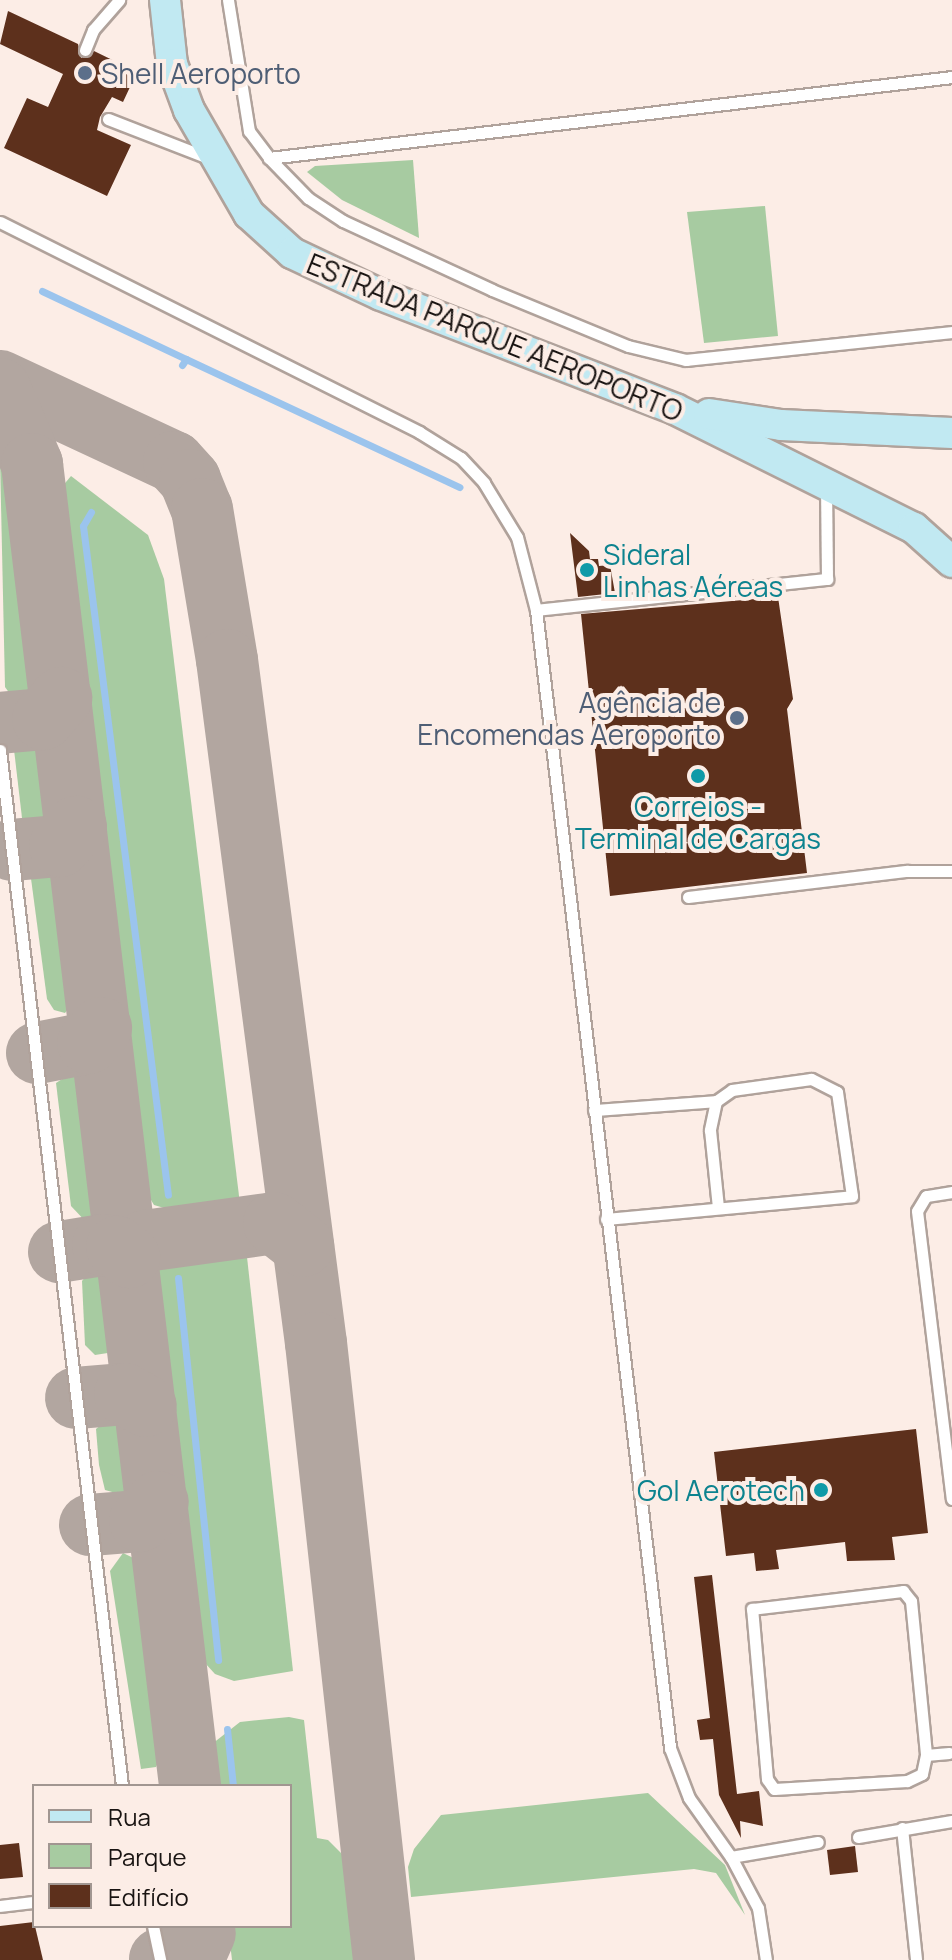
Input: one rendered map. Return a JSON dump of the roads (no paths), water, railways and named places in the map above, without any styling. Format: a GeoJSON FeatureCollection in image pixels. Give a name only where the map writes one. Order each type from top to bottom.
{"type":"FeatureCollection","features":[{"type":"Feature","properties":{"kind":"main road","name":"ESTRADA PARQUE AEROPORTO"},"geometry":{"type":"LineString","coordinates":[[165,0],[172,64],[215,161],[249,214],[292,253],[327,273],[675,409],[827,482],[914,528],[952,562]]}},
{"type":"Feature","properties":{"kind":"main road"},"geometry":{"type":"LineString","coordinates":[[675,409],[781,425],[952,433]]}},
{"type":"Feature","properties":{"kind":"lane"},"geometry":{"type":"LineString","coordinates":[[85,50],[93,30],[119,0]]}},
{"type":"Feature","properties":{"kind":"lane"},"geometry":{"type":"LineString","coordinates":[[228,0],[242,107],[249,131],[269,158],[308,198],[343,221],[628,346],[686,360],[952,332]]}},
{"type":"Feature","properties":{"kind":"lane"},"geometry":{"type":"LineString","coordinates":[[269,158],[952,77]]}},
{"type":"Feature","properties":{"kind":"lane"},"geometry":{"type":"LineString","coordinates":[[108,119],[215,161]]}},
{"type":"Feature","properties":{"kind":"lane"},"geometry":{"type":"LineString","coordinates":[[0,222],[461,458],[502,508],[517,537],[536,610],[670,1748],[689,1798],[731,1857],[758,1908],[766,1960]]}},
{"type":"Feature","properties":{"kind":"lane"},"geometry":{"type":"LineString","coordinates":[[536,610],[827,579],[827,482]]}},
{"type":"Feature","properties":{"kind":"lane"},"geometry":{"type":"LineString","coordinates":[[0,750],[122,1784]]}},
{"type":"Feature","properties":{"kind":"lane"},"geometry":{"type":"LineString","coordinates":[[688,897],[909,871],[952,871]]}},
{"type":"Feature","properties":{"kind":"lane"},"geometry":{"type":"LineString","coordinates":[[594,1110],[716,1101],[732,1090],[811,1079],[826,1082],[837,1092],[843,1112],[852,1196],[606,1219]]}},
{"type":"Feature","properties":{"kind":"lane"},"geometry":{"type":"LineString","coordinates":[[716,1101],[710,1130],[718,1208]]}},
{"type":"Feature","properties":{"kind":"lane"},"geometry":{"type":"LineString","coordinates":[[952,1192],[926,1196],[917,1211],[952,1499]]}},
{"type":"Feature","properties":{"kind":"lane"},"geometry":{"type":"LineString","coordinates":[[907,1593],[926,1755],[925,1770],[915,1779],[774,1789],[767,1779],[752,1609],[907,1593]]}},
{"type":"Feature","properties":{"kind":"lane"},"geometry":{"type":"LineString","coordinates":[[926,1755],[949,1753]]}},
{"type":"Feature","properties":{"kind":"lane"},"geometry":{"type":"LineString","coordinates":[[858,1837],[952,1821]]}},
{"type":"Feature","properties":{"kind":"lane"},"geometry":{"type":"LineString","coordinates":[[902,1828],[916,1960]]}},
{"type":"Feature","properties":{"kind":"lane"},"geometry":{"type":"LineString","coordinates":[[731,1857],[818,1842]]}},
{"type":"Feature","properties":{"kind":"lane"},"geometry":{"type":"LineString","coordinates":[[0,1906],[32,1902]]}},
{"type":"Feature","properties":{"kind":"lane"},"geometry":{"type":"LineString","coordinates":[[153,1928],[160,1960]]}},
{"type":"Feature","properties":{"kind":"waterway"},"geometry":{"type":"LineString","coordinates":[[42,291],[186,359]]}},
{"type":"Feature","properties":{"kind":"waterway"},"geometry":{"type":"LineString","coordinates":[[182,365],[186,359],[459,487]]}},
{"type":"Feature","properties":{"kind":"waterway"},"geometry":{"type":"LineString","coordinates":[[91,512],[83,526],[168,1195]]}},
{"type":"Feature","properties":{"kind":"waterway"},"geometry":{"type":"LineString","coordinates":[[178,1278],[218,1660]]}},
{"type":"Feature","properties":{"kind":"waterway"},"geometry":{"type":"LineString","coordinates":[[227,1729],[233,1784]]}},
{"type":"Feature","properties":{"kind":"place","name":"Shell Aeroporto"},"geometry":{"type":"Point","coordinates":[85,73]}},
{"type":"Feature","properties":{"kind":"place","name":"Sideral Linhas Aéreas"},"geometry":{"type":"Point","coordinates":[587,570]}},
{"type":"Feature","properties":{"kind":"place","name":"Agência de Encomendas Aeroporto"},"geometry":{"type":"Point","coordinates":[737,718]}},
{"type":"Feature","properties":{"kind":"place","name":"Correios - Terminal de Cargas"},"geometry":{"type":"Point","coordinates":[698,776]}},
{"type":"Feature","properties":{"kind":"place","name":"Gol Aerotech"},"geometry":{"type":"Point","coordinates":[821,1490]}}]}
